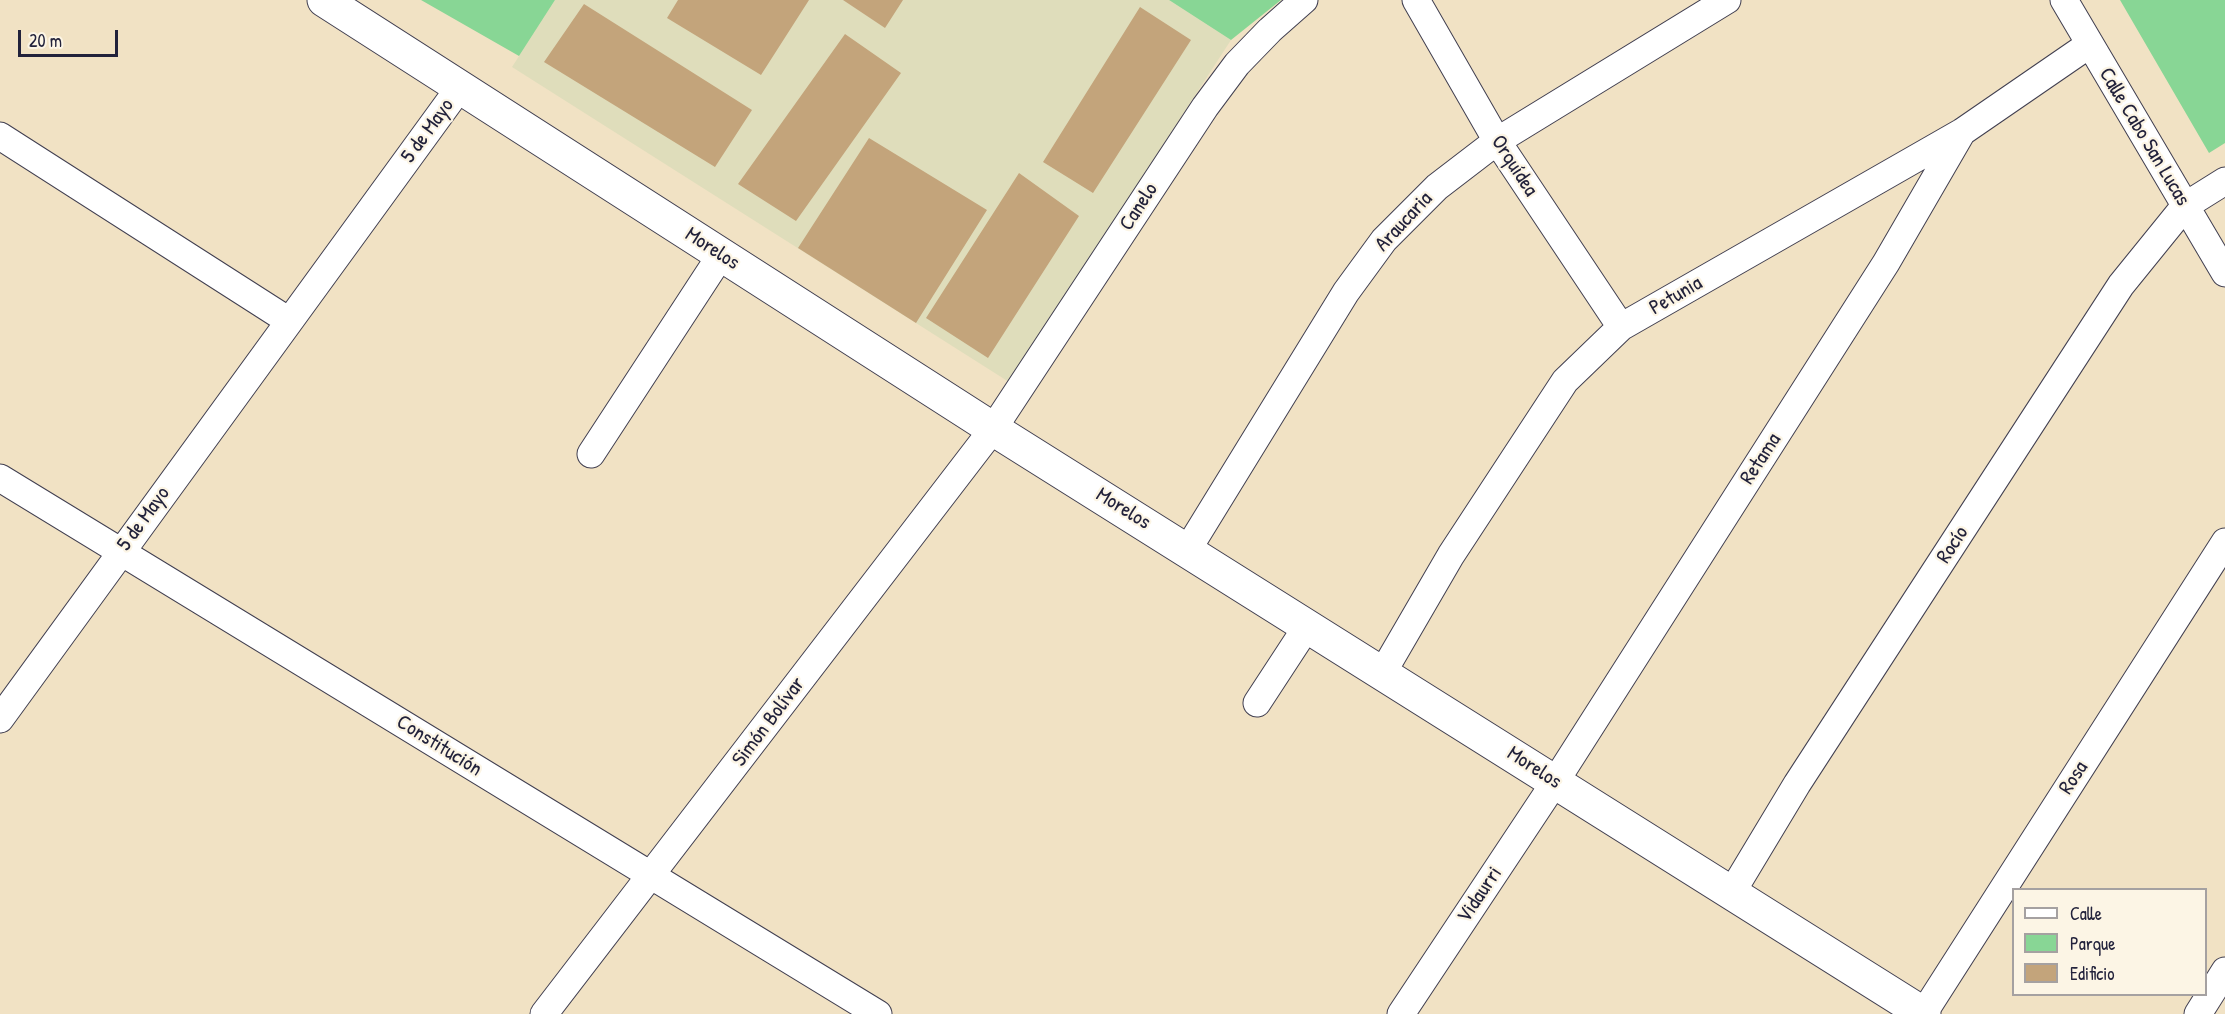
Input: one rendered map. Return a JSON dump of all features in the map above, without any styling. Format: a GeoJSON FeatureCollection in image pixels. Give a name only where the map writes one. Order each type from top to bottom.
{"type":"FeatureCollection","features":[{"type":"Feature","properties":{"kind":"street","name":"Canelo"},"geometry":{"type":"LineString","coordinates":[[993,429],[1205,107],[1237,64],[1304,0]]}},
{"type":"Feature","properties":{"kind":"street","name":"Orquídea"},"geometry":{"type":"LineString","coordinates":[[1416,0],[1497,141],[1621,327]]}},
{"type":"Feature","properties":{"kind":"street","name":"Araucaria"},"geometry":{"type":"LineString","coordinates":[[1188,549],[1346,292],[1384,240],[1437,187],[1497,141],[1727,0]]}},
{"type":"Feature","properties":{"kind":"street","name":"Calle Cabo San Lucas"},"geometry":{"type":"LineString","coordinates":[[2064,0],[2225,273]]}},
{"type":"Feature","properties":{"kind":"street","name":"Morelos"},"geometry":{"type":"LineString","coordinates":[[342,5],[460,87],[993,429],[1188,549],[1923,1014]]}},
{"type":"Feature","properties":{"kind":"street","name":"Petunia"},"geometry":{"type":"LineString","coordinates":[[1383,672],[1451,555],[1565,381],[1621,327],[1962,132],[2090,44]]}},
{"type":"Feature","properties":{"kind":"street","name":"5 de Mayo"},"geometry":{"type":"LineString","coordinates":[[0,720],[460,87]]}},
{"type":"Feature","properties":{"kind":"street","name":"Retama"},"geometry":{"type":"LineString","coordinates":[[1555,782],[1886,263],[1962,132]]}},
{"type":"Feature","properties":{"kind":"street"},"geometry":{"type":"LineString","coordinates":[[0,136],[290,321]]}},
{"type":"Feature","properties":{"kind":"street","name":"Rocío"},"geometry":{"type":"LineString","coordinates":[[1732,892],[1797,784],[2121,285],[2185,206],[2225,181]]}},
{"type":"Feature","properties":{"kind":"street"},"geometry":{"type":"LineString","coordinates":[[591,454],[721,255]]}},
{"type":"Feature","properties":{"kind":"street","name":"Simón Bolívar"},"geometry":{"type":"LineString","coordinates":[[544,1014],[993,429]]}},
{"type":"Feature","properties":{"kind":"street","name":"Constitución"},"geometry":{"type":"LineString","coordinates":[[0,478],[878,1014]]}},
{"type":"Feature","properties":{"kind":"street","name":"Rosa"},"geometry":{"type":"LineString","coordinates":[[1923,1014],[2225,542]]}},
{"type":"Feature","properties":{"kind":"street"},"geometry":{"type":"LineString","coordinates":[[1257,703],[1308,626]]}},
{"type":"Feature","properties":{"kind":"street","name":"Vidaurri"},"geometry":{"type":"LineString","coordinates":[[1407,1012],[1555,782]]}},
{"type":"Feature","properties":{"kind":"street"},"geometry":{"type":"LineString","coordinates":[[2198,1014],[2225,971]]}},
{"type":"Feature","properties":{"kind":"shaded area"},"geometry":{"type":"Polygon","coordinates":[[[555,0],[1169,0],[1231,40],[1009,382],[512,67],[555,0]]]}},
{"type":"Feature","properties":{"kind":"green space"},"geometry":{"type":"Polygon","coordinates":[[[421,0],[555,0],[519,56],[421,0]]]}},
{"type":"Feature","properties":{"kind":"green space"},"geometry":{"type":"Polygon","coordinates":[[[1169,0],[1281,0],[1231,40],[1169,0]]]}},
{"type":"Feature","properties":{"kind":"green space"},"geometry":{"type":"Polygon","coordinates":[[[2120,0],[2225,0],[2225,143],[2209,153],[2120,0]]]}},
{"type":"Feature","properties":{"kind":"building"},"geometry":{"type":"Polygon","coordinates":[[[678,0],[809,0],[761,75],[667,18],[678,0]]]}},
{"type":"Feature","properties":{"kind":"building"},"geometry":{"type":"Polygon","coordinates":[[[843,0],[903,0],[885,28],[843,0]]]}},
{"type":"Feature","properties":{"kind":"building"},"geometry":{"type":"Polygon","coordinates":[[[584,4],[752,110],[715,167],[544,62],[584,4]]]}},
{"type":"Feature","properties":{"kind":"building"},"geometry":{"type":"Polygon","coordinates":[[[1140,7],[1191,40],[1093,193],[1043,162],[1140,7]]]}},
{"type":"Feature","properties":{"kind":"building"},"geometry":{"type":"Polygon","coordinates":[[[845,34],[901,73],[796,221],[738,184],[845,34]]]}},
{"type":"Feature","properties":{"kind":"building"},"geometry":{"type":"Polygon","coordinates":[[[869,138],[987,210],[916,323],[798,248],[869,138]]]}},
{"type":"Feature","properties":{"kind":"building"},"geometry":{"type":"Polygon","coordinates":[[[1019,173],[1079,216],[988,358],[926,318],[1019,173]]]}}]}
